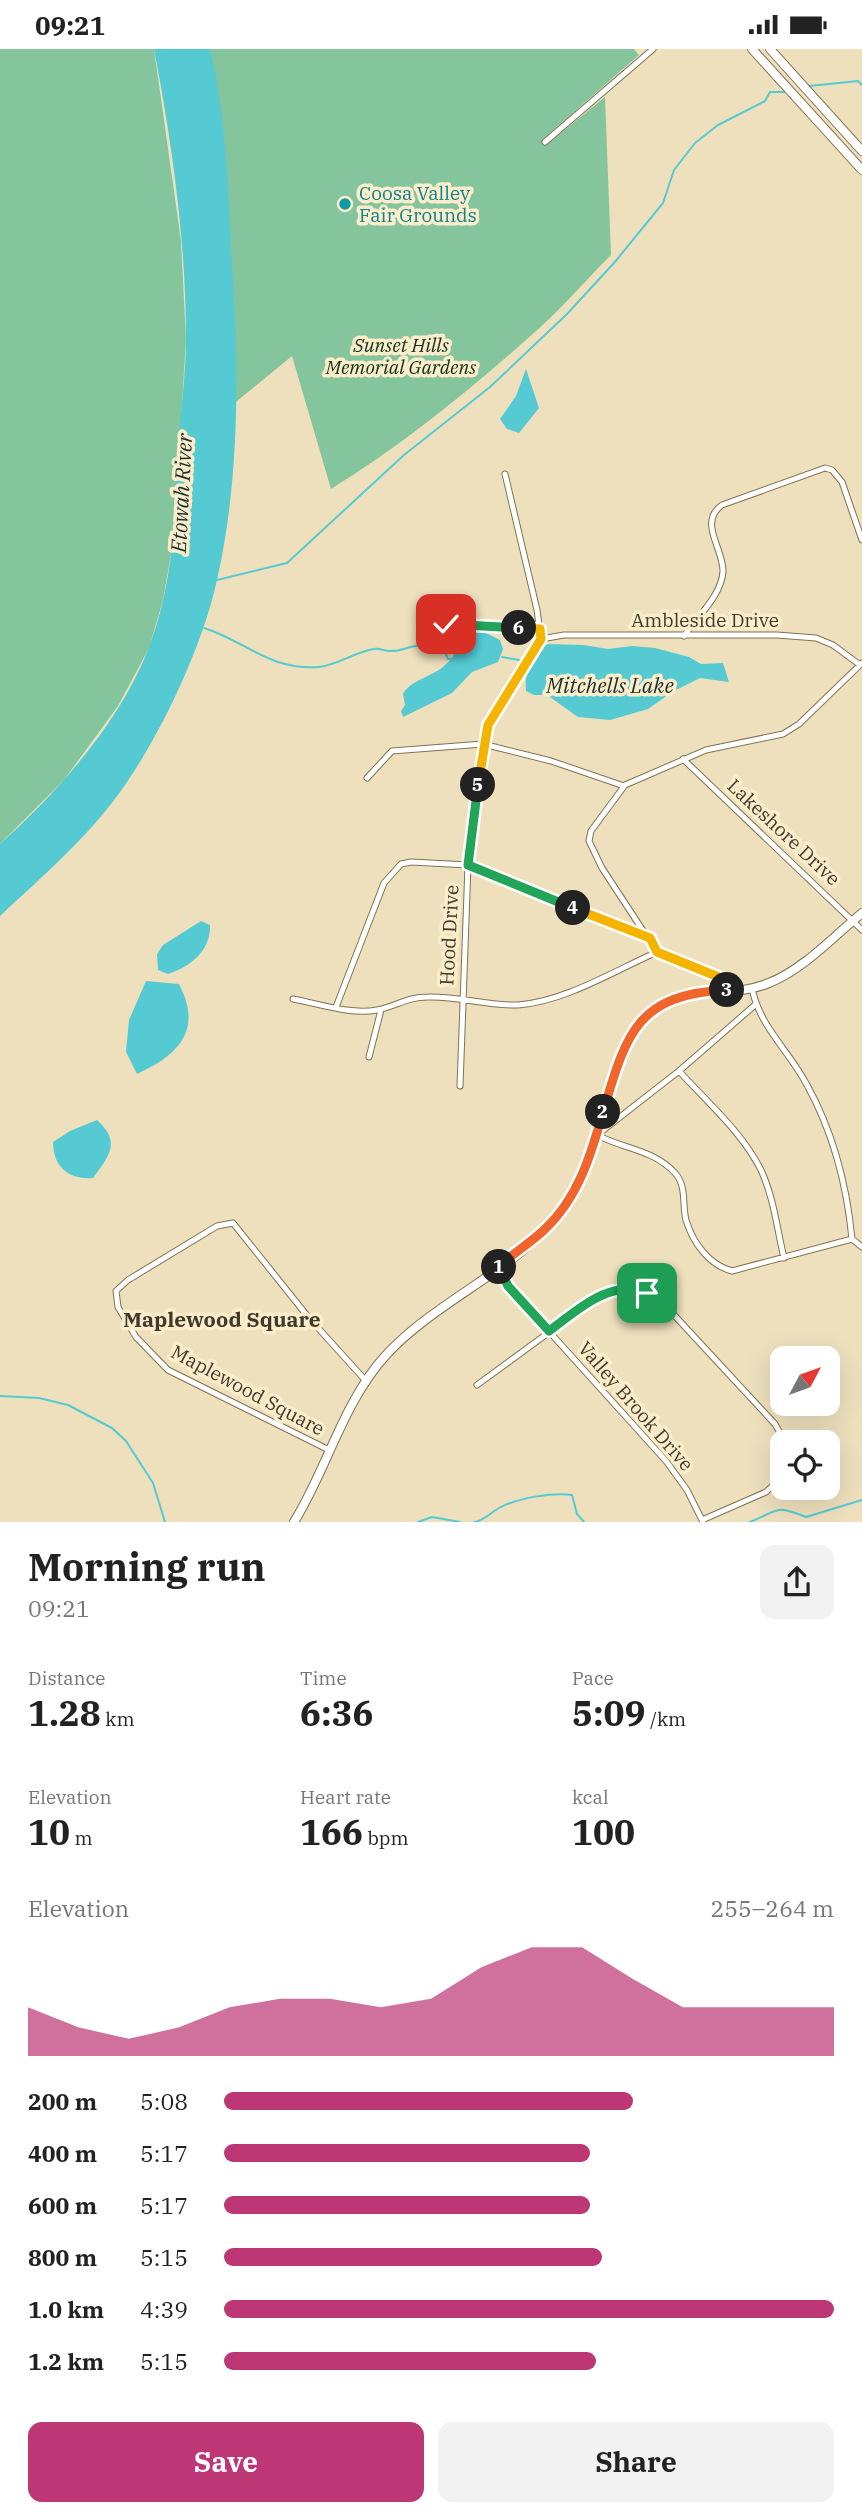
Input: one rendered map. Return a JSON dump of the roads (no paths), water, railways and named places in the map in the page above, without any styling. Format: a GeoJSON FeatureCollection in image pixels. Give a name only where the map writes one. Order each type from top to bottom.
{"type":"FeatureCollection","features":[{"type":"Feature","properties":{"kind":"street"},"geometry":{"type":"LineString","coordinates":[[545,142],[653,49]]}},
{"type":"Feature","properties":{"kind":"street"},"geometry":{"type":"LineString","coordinates":[[752,49],[862,170]]}},
{"type":"Feature","properties":{"kind":"street"},"geometry":{"type":"LineString","coordinates":[[770,49],[862,151]]}},
{"type":"Feature","properties":{"kind":"street"},"geometry":{"type":"LineString","coordinates":[[684,636],[719,587],[723,570],[711,523],[714,510],[722,505],[825,468],[838,475],[862,540]]}},
{"type":"Feature","properties":{"kind":"street"},"geometry":{"type":"LineString","coordinates":[[483,744],[488,725],[541,639],[505,474]]}},
{"type":"Feature","properties":{"kind":"street"},"geometry":{"type":"LineString","coordinates":[[442,623],[540,629]]}},
{"type":"Feature","properties":{"kind":"street","name":"Ambleside Drive"},"geometry":{"type":"LineString","coordinates":[[541,639],[564,635],[777,635],[816,638],[833,645],[861,664]]}},
{"type":"Feature","properties":{"kind":"street"},"geometry":{"type":"LineString","coordinates":[[735,990],[721,978],[657,952],[602,868],[589,841],[591,831],[624,786],[706,750],[783,734],[799,724],[861,664]]}},
{"type":"Feature","properties":{"kind":"street"},"geometry":{"type":"LineString","coordinates":[[367,778],[392,751],[483,744],[551,761],[624,786]]}},
{"type":"Feature","properties":{"kind":"street","name":"Hood Drive"},"geometry":{"type":"LineString","coordinates":[[460,1086],[468,865],[483,744]]}},
{"type":"Feature","properties":{"kind":"street","name":"Lakeshore Drive"},"geometry":{"type":"LineString","coordinates":[[683,759],[862,930]]}},
{"type":"Feature","properties":{"kind":"street"},"geometry":{"type":"LineString","coordinates":[[336,1007],[384,883],[401,864],[411,862],[468,865],[650,938]]}},
{"type":"Feature","properties":{"kind":"street"},"geometry":{"type":"LineString","coordinates":[[294,1522],[366,1381],[401,1340],[543,1231],[561,1212],[585,1171],[621,1054],[638,1024],[658,1007],[680,996],[752,988],[784,976],[862,913]]}},
{"type":"Feature","properties":{"kind":"street"},"geometry":{"type":"LineString","coordinates":[[293,999],[358,1011],[380,1010],[393,1003],[427,996],[519,1005],[590,983],[657,952]]}},
{"type":"Feature","properties":{"kind":"street"},"geometry":{"type":"LineString","coordinates":[[752,988],[755,1005],[807,1084],[821,1114],[843,1182],[852,1239],[862,1247]]}},
{"type":"Feature","properties":{"kind":"street"},"geometry":{"type":"LineString","coordinates":[[597,1135],[679,1071],[755,1005]]}},
{"type":"Feature","properties":{"kind":"street"},"geometry":{"type":"LineString","coordinates":[[369,1057],[380,1010]]}},
{"type":"Feature","properties":{"kind":"street"},"geometry":{"type":"LineString","coordinates":[[679,1071],[735,1132],[762,1172],[778,1224],[784,1258]]}},
{"type":"Feature","properties":{"kind":"street"},"geometry":{"type":"LineString","coordinates":[[597,1135],[610,1142],[641,1149],[676,1174],[684,1195],[686,1219],[693,1237],[704,1254],[720,1268],[732,1271],[852,1239]]}},
{"type":"Feature","properties":{"kind":"street","name":"Maplewood Square"},"geometry":{"type":"LineString","coordinates":[[331,1451],[168,1370],[136,1337],[118,1307],[116,1291],[128,1280],[217,1226],[233,1223],[309,1318],[366,1381]]}},
{"type":"Feature","properties":{"kind":"street","name":"Valley Brook Drive"},"geometry":{"type":"LineString","coordinates":[[495,1269],[677,1475],[702,1521]]}},
{"type":"Feature","properties":{"kind":"street"},"geometry":{"type":"LineString","coordinates":[[477,1385],[600,1295],[624,1289],[647,1293],[668,1307],[778,1430]]}},
{"type":"Feature","properties":{"kind":"street"},"geometry":{"type":"LineString","coordinates":[[702,1521],[770,1488]]}},
{"type":"Feature","properties":{"kind":"water","name":"Etowah River"},"geometry":{"type":"Polygon","coordinates":[[[154,49],[210,49],[220,102],[228,183],[236,383],[234,463],[225,541],[211,605],[202,631],[181,685],[155,737],[127,782],[99,819],[51,869],[0,916],[0,844],[44,802],[105,728],[137,675],[163,601],[174,531],[186,338],[184,266],[177,193],[154,49]]]}},
{"type":"Feature","properties":{"kind":"water"},"geometry":{"type":"Polygon","coordinates":[[[526,369],[539,408],[519,433],[507,429],[500,419],[516,396],[526,369]]]}},
{"type":"Feature","properties":{"kind":"water"},"geometry":{"type":"Polygon","coordinates":[[[480,630],[500,640],[503,649],[498,662],[472,672],[452,693],[403,717],[401,711],[405,705],[403,694],[406,689],[448,662],[465,634],[480,630]]]}},
{"type":"Feature","properties":{"kind":"water","name":"Mitchells Lake"},"geometry":{"type":"Polygon","coordinates":[[[548,644],[608,649],[632,646],[655,648],[689,657],[701,664],[723,663],[729,682],[700,678],[672,692],[648,709],[610,720],[578,717],[547,695],[534,695],[526,691],[526,677],[533,657],[548,644]]]}},
{"type":"Feature","properties":{"kind":"water"},"geometry":{"type":"Polygon","coordinates":[[[201,921],[210,925],[207,943],[198,957],[168,974],[158,970],[157,954],[163,945],[201,921]]]}},
{"type":"Feature","properties":{"kind":"water"},"geometry":{"type":"Polygon","coordinates":[[[146,981],[179,984],[186,1000],[187,1028],[175,1049],[152,1067],[137,1074],[126,1052],[129,1020],[146,981]]]}},
{"type":"Feature","properties":{"kind":"water"},"geometry":{"type":"Polygon","coordinates":[[[97,1120],[109,1135],[111,1142],[108,1155],[93,1178],[77,1177],[59,1165],[53,1142],[70,1131],[97,1120]]]}},
{"type":"Feature","properties":{"kind":"waterway"},"geometry":{"type":"LineString","coordinates":[[809,86],[858,81],[862,85]]}},
{"type":"Feature","properties":{"kind":"waterway"},"geometry":{"type":"LineString","coordinates":[[217,580],[287,563],[404,455],[490,387],[567,314],[614,263],[663,203],[674,170],[695,143],[718,125],[765,101],[770,92],[788,92]]}},
{"type":"Feature","properties":{"kind":"waterway"},"geometry":{"type":"LineString","coordinates":[[204,628],[272,660],[302,667],[326,666],[374,649],[393,651],[419,646],[443,648],[448,659],[451,659]]}},
{"type":"Feature","properties":{"kind":"waterway"},"geometry":{"type":"LineString","coordinates":[[502,657],[530,662]]}},
{"type":"Feature","properties":{"kind":"waterway"},"geometry":{"type":"LineString","coordinates":[[0,1396],[39,1398],[68,1405],[112,1428],[126,1441],[153,1483],[165,1522]]}},
{"type":"Feature","properties":{"kind":"waterway"},"geometry":{"type":"LineString","coordinates":[[474,1522],[515,1501],[555,1494],[572,1495],[577,1514],[584,1522]]}},
{"type":"Feature","properties":{"kind":"waterway"},"geometry":{"type":"LineString","coordinates":[[750,1522],[777,1510],[806,1517],[862,1500]]}},
{"type":"Feature","properties":{"kind":"waterway"},"geometry":{"type":"LineString","coordinates":[[418,1522],[432,1517],[460,1522]]}},
{"type":"Feature","properties":{"kind":"place","name":"Coosa Valley Fair Grounds"},"geometry":{"type":"Point","coordinates":[345,204]}},
{"type":"Feature","properties":{"kind":"district","name":"Maplewood Square"},"geometry":{"type":"Point","coordinates":[222,1319]}},
{"type":"Feature","properties":{"kind":"park label","name":"Sunset Hills Memorial Gardens"},"geometry":{"type":"Point","coordinates":[401,356]}}]}
